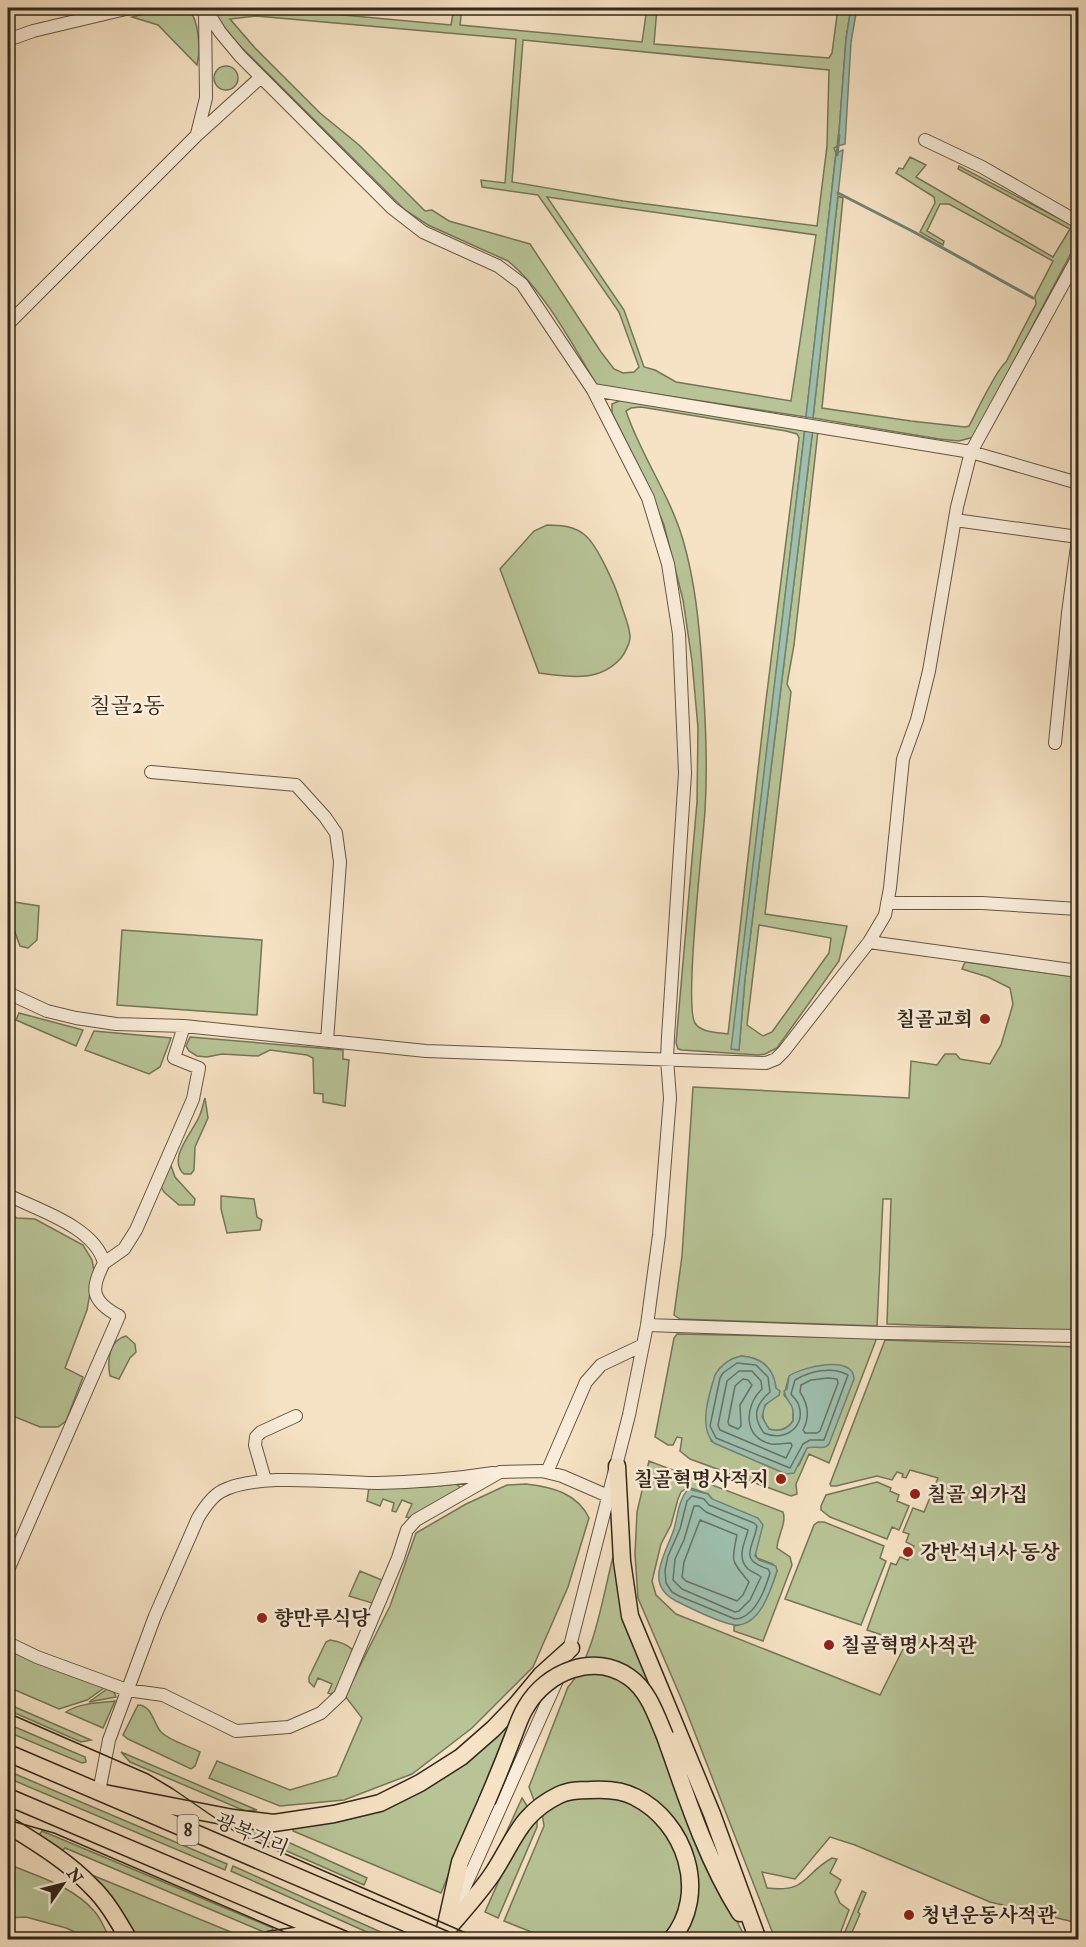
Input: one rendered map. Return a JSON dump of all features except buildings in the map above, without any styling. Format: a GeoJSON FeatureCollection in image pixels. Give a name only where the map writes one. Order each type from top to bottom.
{"type":"FeatureCollection","features":[{"type":"Feature","properties":{"kind":"highway"},"geometry":{"type":"LineString","coordinates":[[617,1466],[622,1561],[630,1616],[712,1814],[757,1940]]}},
{"type":"Feature","properties":{"kind":"highway"},"geometry":{"type":"LineString","coordinates":[[99,1792],[233,1818],[274,1822],[334,1814],[380,1803],[420,1783],[461,1757],[493,1729],[541,1676],[571,1648]]}},
{"type":"Feature","properties":{"kind":"highway"},"geometry":{"type":"LineString","coordinates":[[445,1936],[460,1862],[525,1707],[553,1678],[570,1669],[591,1665],[610,1668],[629,1677],[644,1693],[665,1736],[696,1824],[713,1864],[757,1940]]}},
{"type":"Feature","properties":{"kind":"highway","name":"광복거리"},"geometry":{"type":"LineString","coordinates":[[8,1753],[368,1907],[445,1936]]}},
{"type":"Feature","properties":{"kind":"highway"},"geometry":{"type":"LineString","coordinates":[[445,1936],[494,1872],[515,1832],[532,1812],[560,1794],[575,1790],[597,1789],[625,1793],[635,1797],[658,1812],[675,1833],[687,1858],[689,1893],[685,1917],[671,1940]]}},
{"type":"Feature","properties":{"kind":"highway","name":"8"},"geometry":{"type":"LineString","coordinates":[[8,1797],[345,1940]]}},
{"type":"Feature","properties":{"kind":"highway"},"geometry":{"type":"LineString","coordinates":[[8,1825],[60,1858],[92,1886],[113,1912],[129,1940]]}},
{"type":"Feature","properties":{"kind":"highway"},"geometry":{"type":"LineString","coordinates":[[269,1940],[296,1936],[324,1940]]}},
{"type":"Feature","properties":{"kind":"street"},"geometry":{"type":"LineString","coordinates":[[8,40],[33,31],[130,8]]}},
{"type":"Feature","properties":{"kind":"street"},"geometry":{"type":"LineString","coordinates":[[205,8],[220,32],[261,77],[392,208],[423,232],[498,266],[522,284],[593,390],[648,498],[668,564],[679,634],[685,773],[667,1059],[670,1098],[659,1235],[644,1345],[617,1466],[571,1648],[445,1936]]}},
{"type":"Feature","properties":{"kind":"street"},"geometry":{"type":"LineString","coordinates":[[197,135],[206,99],[205,8]]}},
{"type":"Feature","properties":{"kind":"street"},"geometry":{"type":"LineString","coordinates":[[8,324],[197,135],[261,77]]}},
{"type":"Feature","properties":{"kind":"street"},"geometry":{"type":"LineString","coordinates":[[925,141],[982,167],[1078,222]]}},
{"type":"Feature","properties":{"kind":"street"},"geometry":{"type":"LineString","coordinates":[[8,993],[48,1011],[116,1024],[184,1026],[426,1051],[766,1063],[776,1059],[869,942],[885,915],[903,759],[917,720],[929,671],[955,520],[971,452],[1078,257]]}},
{"type":"Feature","properties":{"kind":"street"},"geometry":{"type":"LineString","coordinates":[[593,390],[971,452],[1078,483]]}},
{"type":"Feature","properties":{"kind":"street"},"geometry":{"type":"LineString","coordinates":[[955,520],[1078,538],[1055,744]]}},
{"type":"Feature","properties":{"kind":"street"},"geometry":{"type":"LineString","coordinates":[[150,772],[296,785],[325,816],[336,833],[340,862],[327,1041]]}},
{"type":"Feature","properties":{"kind":"street"},"geometry":{"type":"LineString","coordinates":[[887,903],[982,903],[1078,909]]}},
{"type":"Feature","properties":{"kind":"street"},"geometry":{"type":"LineString","coordinates":[[869,942],[1078,970]]}},
{"type":"Feature","properties":{"kind":"street"},"geometry":{"type":"LineString","coordinates":[[8,1570],[119,1316],[106,1309],[96,1296],[95,1280],[104,1263],[124,1249],[136,1230],[193,1099],[199,1068],[174,1058],[184,1026]]}},
{"type":"Feature","properties":{"kind":"street"},"geometry":{"type":"LineString","coordinates":[[8,1196],[67,1223],[90,1238],[102,1253],[104,1263]]}},
{"type":"Feature","properties":{"kind":"street"},"geometry":{"type":"LineString","coordinates":[[647,1325],[882,1333],[1078,1336]]}},
{"type":"Feature","properties":{"kind":"street"},"geometry":{"type":"LineString","coordinates":[[547,1472],[586,1382],[601,1365],[644,1345]]}},
{"type":"Feature","properties":{"kind":"street"},"geometry":{"type":"LineString","coordinates":[[265,1480],[255,1445],[256,1437],[261,1432],[296,1416]]}},
{"type":"Feature","properties":{"kind":"street"},"geometry":{"type":"LineString","coordinates":[[99,1792],[109,1740],[173,1572],[198,1518],[221,1491],[265,1480],[380,1483],[455,1479],[500,1472],[547,1472],[608,1496]]}},
{"type":"Feature","properties":{"kind":"street"},"geometry":{"type":"LineString","coordinates":[[8,1643],[37,1657],[127,1690],[163,1695],[236,1731],[289,1727],[321,1713],[340,1695],[398,1558],[407,1530],[416,1520],[500,1472]]}},
{"type":"Feature","properties":{"kind":"shaded area"},"geometry":{"type":"Polygon","coordinates":[[[167,8],[188,8],[192,13],[198,35],[197,65],[158,25],[132,17],[167,8]]]}},
{"type":"Feature","properties":{"kind":"shaded area"},"geometry":{"type":"Polygon","coordinates":[[[211,8],[278,9],[451,25],[454,8],[462,8],[460,25],[642,42],[647,8],[657,8],[654,44],[829,58],[832,53],[838,8],[851,8],[846,39],[838,146],[834,148],[836,153],[806,417],[596,384],[556,318],[521,273],[508,261],[428,225],[405,210],[227,31],[211,8]],[[256,16],[230,19],[255,48],[320,113],[359,145],[425,211],[432,210],[449,221],[530,244],[614,369],[623,373],[634,372],[639,367],[619,312],[538,195],[482,187],[481,180],[505,183],[516,39],[256,16]],[[523,40],[512,182],[623,201],[817,226],[827,146],[829,70],[523,40]],[[547,197],[624,310],[644,367],[655,370],[676,382],[791,401],[816,235],[547,197]]]}},
{"type":"Feature","properties":{"kind":"shaded area"},"geometry":{"type":"Polygon","coordinates":[[[226,66],[235,69],[238,78],[235,87],[226,90],[217,87],[214,78],[217,69],[226,66]]]}},
{"type":"Feature","properties":{"kind":"shaded area"},"geometry":{"type":"Polygon","coordinates":[[[910,157],[926,165],[916,177],[1053,257],[1070,229],[958,169],[959,166],[1077,228],[1078,240],[974,437],[959,441],[813,418],[838,196],[843,198],[822,408],[911,421],[969,426],[1036,304],[1035,296],[1053,261],[949,204],[940,204],[927,231],[944,241],[943,245],[920,232],[935,203],[934,197],[896,173],[899,168],[903,169],[910,157]]]}},
{"type":"Feature","properties":{"kind":"shaded area"},"geometry":{"type":"Polygon","coordinates":[[[621,400],[805,428],[732,1049],[739,1050],[745,979],[813,428],[818,431],[794,645],[787,684],[791,692],[765,914],[847,926],[839,961],[777,1048],[765,1054],[682,1050],[678,1049],[676,1043],[697,802],[698,728],[692,661],[683,600],[664,525],[644,477],[612,413],[612,404],[621,400]],[[641,407],[626,411],[639,444],[671,507],[683,540],[693,586],[701,649],[706,738],[706,793],[693,957],[692,1010],[695,1023],[701,1029],[728,1034],[765,708],[799,438],[797,434],[786,431],[641,407]],[[759,925],[747,1025],[763,1036],[772,1032],[829,953],[831,938],[759,925]]]}},
{"type":"Feature","properties":{"kind":"shaded area"},"geometry":{"type":"Polygon","coordinates":[[[547,525],[573,528],[591,541],[610,576],[628,624],[630,639],[621,658],[612,666],[593,675],[572,677],[539,673],[500,569],[534,531],[547,525]]]}},
{"type":"Feature","properties":{"kind":"shaded area"},"geometry":{"type":"Polygon","coordinates":[[[8,901],[39,906],[37,940],[28,948],[20,946],[8,913],[8,901]]]}},
{"type":"Feature","properties":{"kind":"shaded area"},"geometry":{"type":"Polygon","coordinates":[[[122,930],[262,940],[257,1015],[117,1005],[122,930]]]}},
{"type":"Feature","properties":{"kind":"shaded area"},"geometry":{"type":"Polygon","coordinates":[[[965,962],[1078,977],[1078,1331],[887,1324],[891,1199],[883,1199],[877,1326],[680,1319],[674,1315],[682,1256],[693,1087],[909,1098],[911,1061],[937,1065],[945,1054],[956,1054],[960,1059],[990,1064],[1001,1045],[1013,1004],[1010,988],[988,977],[962,969],[965,962]]]}},
{"type":"Feature","properties":{"kind":"shaded area"},"geometry":{"type":"Polygon","coordinates":[[[19,1013],[83,1030],[76,1046],[16,1020],[19,1013]]]}},
{"type":"Feature","properties":{"kind":"shaded area"},"geometry":{"type":"Polygon","coordinates":[[[94,1031],[171,1038],[160,1067],[149,1074],[85,1050],[94,1031]]]}},
{"type":"Feature","properties":{"kind":"shaded area"},"geometry":{"type":"Polygon","coordinates":[[[190,1037],[343,1050],[343,1059],[349,1060],[345,1106],[323,1102],[323,1094],[314,1093],[313,1058],[307,1055],[270,1050],[258,1056],[222,1054],[197,1056],[186,1046],[190,1037]]]}},
{"type":"Feature","properties":{"kind":"shaded area"},"geometry":{"type":"Polygon","coordinates":[[[205,1098],[208,1118],[195,1147],[194,1170],[191,1174],[184,1174],[179,1168],[179,1154],[199,1117],[205,1098]]]}},
{"type":"Feature","properties":{"kind":"shaded area"},"geometry":{"type":"Polygon","coordinates":[[[169,1160],[175,1177],[195,1199],[194,1205],[179,1205],[164,1192],[160,1185],[169,1160]]]}},
{"type":"Feature","properties":{"kind":"shaded area"},"geometry":{"type":"Polygon","coordinates":[[[221,1196],[254,1199],[257,1217],[262,1220],[260,1230],[227,1233],[221,1209],[221,1196]]]}},
{"type":"Feature","properties":{"kind":"shaded area"},"geometry":{"type":"Polygon","coordinates":[[[8,1214],[17,1218],[35,1219],[83,1245],[92,1260],[94,1271],[87,1310],[65,1368],[83,1377],[66,1421],[58,1427],[40,1427],[8,1414],[8,1214]]]}},
{"type":"Feature","properties":{"kind":"shaded area"},"geometry":{"type":"Polygon","coordinates":[[[677,1334],[875,1338],[876,1340],[829,1463],[809,1454],[796,1484],[797,1494],[791,1496],[690,1459],[680,1451],[682,1438],[677,1437],[673,1445],[668,1445],[655,1437],[674,1338],[677,1334]],[[742,1356],[732,1359],[719,1369],[711,1441],[786,1474],[799,1465],[807,1448],[824,1447],[788,1380],[784,1395],[793,1406],[793,1421],[782,1429],[769,1429],[763,1418],[764,1409],[769,1401],[779,1395],[768,1369],[759,1360],[742,1356]]]}},
{"type":"Feature","properties":{"kind":"shaded area"},"geometry":{"type":"Polygon","coordinates":[[[126,1336],[135,1344],[136,1352],[130,1358],[119,1379],[110,1376],[109,1358],[116,1342],[126,1336]]]}},
{"type":"Feature","properties":{"kind":"shaded area"},"geometry":{"type":"Polygon","coordinates":[[[885,1340],[1078,1347],[1078,1923],[990,1902],[855,1845],[830,1837],[795,1879],[762,1872],[767,1888],[790,1888],[804,1881],[832,1858],[837,1859],[830,1873],[841,1880],[835,1892],[840,1903],[849,1910],[838,1939],[775,1939],[684,1705],[638,1598],[635,1554],[637,1512],[649,1461],[783,1512],[784,1521],[777,1548],[790,1557],[792,1565],[763,1641],[734,1631],[734,1626],[750,1619],[762,1605],[777,1571],[773,1564],[757,1558],[708,1494],[688,1487],[681,1492],[671,1525],[661,1544],[652,1581],[656,1595],[676,1614],[880,1695],[906,1643],[867,1630],[891,1563],[896,1565],[900,1557],[908,1560],[914,1546],[906,1542],[909,1534],[903,1532],[913,1508],[924,1512],[938,1478],[910,1470],[906,1478],[897,1472],[892,1480],[877,1476],[836,1486],[830,1484],[885,1340]]]}},
{"type":"Feature","properties":{"kind":"shaded area"},"geometry":{"type":"Polygon","coordinates":[[[877,1482],[891,1488],[890,1491],[899,1495],[897,1501],[909,1506],[899,1530],[892,1527],[887,1539],[830,1517],[821,1510],[826,1495],[877,1482]]]}},
{"type":"Feature","properties":{"kind":"shaded area"},"geometry":{"type":"Polygon","coordinates":[[[456,1484],[461,1488],[459,1491],[411,1518],[406,1517],[412,1504],[402,1500],[396,1512],[392,1511],[394,1503],[383,1499],[380,1506],[367,1501],[369,1487],[427,1487],[456,1484]]]}},
{"type":"Feature","properties":{"kind":"shaded area"},"geometry":{"type":"Polygon","coordinates":[[[526,1484],[554,1489],[571,1497],[584,1509],[589,1518],[568,1587],[533,1667],[472,1728],[412,1774],[344,1800],[280,1806],[209,1778],[217,1761],[290,1790],[337,1776],[362,1718],[345,1696],[390,1606],[416,1533],[466,1504],[507,1485],[526,1484]]]}},
{"type":"Feature","properties":{"kind":"shaded area"},"geometry":{"type":"Polygon","coordinates":[[[824,1522],[884,1546],[880,1558],[886,1561],[861,1625],[785,1599],[814,1525],[824,1522]]]}},
{"type":"Feature","properties":{"kind":"shaded area"},"geometry":{"type":"Polygon","coordinates":[[[615,1556],[655,1692],[649,1720],[709,1867],[746,1939],[680,1939],[693,1861],[632,1790],[535,1803],[529,1787],[568,1687],[577,1675],[591,1644],[615,1556]]]}},
{"type":"Feature","properties":{"kind":"shaded area"},"geometry":{"type":"Polygon","coordinates":[[[360,1571],[384,1581],[372,1603],[349,1596],[360,1571]]]}},
{"type":"Feature","properties":{"kind":"shaded area"},"geometry":{"type":"Polygon","coordinates":[[[330,1640],[340,1642],[354,1653],[336,1691],[331,1694],[328,1693],[332,1684],[318,1678],[314,1687],[309,1682],[309,1677],[326,1642],[330,1640]]]}},
{"type":"Feature","properties":{"kind":"shaded area"},"geometry":{"type":"Polygon","coordinates":[[[8,1649],[104,1688],[87,1700],[59,1709],[8,1687],[8,1649]]]}},
{"type":"Feature","properties":{"kind":"shaded area"},"geometry":{"type":"Polygon","coordinates":[[[107,1689],[114,1692],[116,1697],[89,1702],[107,1689]]]}},
{"type":"Feature","properties":{"kind":"shaded area"},"geometry":{"type":"Polygon","coordinates":[[[115,1701],[103,1728],[66,1712],[83,1705],[115,1701]]]}},
{"type":"Feature","properties":{"kind":"shaded area"},"geometry":{"type":"Polygon","coordinates":[[[8,1704],[91,1740],[81,1742],[8,1710],[8,1704]]]}},
{"type":"Feature","properties":{"kind":"shaded area"},"geometry":{"type":"Polygon","coordinates":[[[138,1705],[149,1711],[161,1732],[174,1741],[200,1752],[195,1766],[191,1769],[123,1735],[138,1705]]]}},
{"type":"Feature","properties":{"kind":"shaded area"},"geometry":{"type":"Polygon","coordinates":[[[517,1709],[441,1893],[293,1831],[294,1826],[397,1800],[517,1709]]]}},
{"type":"Feature","properties":{"kind":"shaded area"},"geometry":{"type":"Polygon","coordinates":[[[8,1724],[85,1757],[86,1762],[82,1763],[8,1732],[8,1724]]]}},
{"type":"Feature","properties":{"kind":"shaded area"},"geometry":{"type":"Polygon","coordinates":[[[121,1752],[257,1810],[245,1811],[130,1762],[121,1752]]]}},
{"type":"Feature","properties":{"kind":"shaded area"},"geometry":{"type":"Polygon","coordinates":[[[8,1771],[227,1864],[225,1870],[8,1778],[8,1771]]]}},
{"type":"Feature","properties":{"kind":"shaded area"},"geometry":{"type":"Polygon","coordinates":[[[595,1795],[634,1802],[670,1835],[684,1876],[679,1915],[663,1939],[549,1939],[504,1921],[544,1826],[542,1813],[563,1801],[595,1795]]]}},
{"type":"Feature","properties":{"kind":"shaded area"},"geometry":{"type":"Polygon","coordinates":[[[522,1798],[529,1809],[492,1864],[522,1798]]]}},
{"type":"Feature","properties":{"kind":"shaded area"},"geometry":{"type":"Polygon","coordinates":[[[537,1817],[537,1827],[498,1918],[485,1912],[518,1838],[537,1817]]]}},
{"type":"Feature","properties":{"kind":"shaded area"},"geometry":{"type":"Polygon","coordinates":[[[237,1825],[267,1826],[268,1833],[367,1878],[364,1885],[239,1830],[237,1825]]]}},
{"type":"Feature","properties":{"kind":"shaded area"},"geometry":{"type":"Polygon","coordinates":[[[42,1831],[273,1928],[271,1935],[65,1848],[61,1852],[39,1835],[42,1831]]]}},
{"type":"Feature","properties":{"kind":"shaded area"},"geometry":{"type":"Polygon","coordinates":[[[8,1864],[65,1888],[76,1895],[96,1914],[110,1939],[91,1939],[66,1928],[26,1917],[8,1918],[8,1864]]]}},
{"type":"Feature","properties":{"kind":"shaded area"},"geometry":{"type":"Polygon","coordinates":[[[233,1866],[381,1932],[378,1937],[231,1871],[233,1866]]]}},
{"type":"Feature","properties":{"kind":"shaded area"},"geometry":{"type":"Polygon","coordinates":[[[87,1873],[248,1939],[135,1939],[87,1873]]]}},
{"type":"Feature","properties":{"kind":"shaded area"},"geometry":{"type":"Polygon","coordinates":[[[862,1891],[866,1893],[858,1912],[860,1914],[849,1939],[842,1939],[862,1891]]]}},
{"type":"Feature","properties":{"kind":"water"},"geometry":{"type":"Polygon","coordinates":[[[851,8],[857,8],[851,42],[845,144],[838,146],[846,39],[851,8]]]}},
{"type":"Feature","properties":{"kind":"water"},"geometry":{"type":"Polygon","coordinates":[[[843,150],[813,418],[806,417],[836,153],[843,150]]]}},
{"type":"Feature","properties":{"kind":"water"},"geometry":{"type":"Polygon","coordinates":[[[805,428],[813,428],[745,979],[739,1050],[731,1049],[805,428]]]}},
{"type":"Feature","properties":{"kind":"water"},"geometry":{"type":"Polygon","coordinates":[[[742,1356],[766,1365],[773,1375],[776,1388],[780,1391],[779,1395],[765,1405],[762,1417],[769,1429],[773,1430],[785,1428],[793,1421],[792,1406],[784,1391],[787,1389],[789,1376],[815,1366],[826,1365],[846,1367],[852,1371],[854,1379],[829,1444],[824,1447],[807,1448],[794,1473],[786,1474],[714,1443],[709,1437],[706,1410],[715,1375],[727,1362],[742,1356]]]}},
{"type":"Feature","properties":{"kind":"water"},"geometry":{"type":"Polygon","coordinates":[[[688,1489],[708,1494],[712,1499],[758,1518],[763,1525],[755,1556],[759,1560],[776,1566],[777,1571],[764,1604],[753,1619],[745,1623],[732,1625],[707,1616],[676,1601],[666,1594],[661,1586],[659,1577],[662,1558],[674,1529],[680,1503],[688,1489]]]}},
{"type":"Feature","properties":{"kind":"waterway"},"geometry":{"type":"LineString","coordinates":[[837,155],[839,135]]}},
{"type":"Feature","properties":{"kind":"waterway"},"geometry":{"type":"LineString","coordinates":[[838,193],[1033,298]]}},
{"type":"Feature","properties":{"kind":"tram line"},"geometry":{"type":"LineString","coordinates":[[8,1713],[148,1774],[237,1833],[482,1940]]}},
{"type":"Feature","properties":{"kind":"tram line"},"geometry":{"type":"LineString","coordinates":[[8,1820],[54,1833],[303,1940]]}},
{"type":"Feature","properties":{"kind":"place","name":"칠골교회"},"geometry":{"type":"Point","coordinates":[985,1019]}},
{"type":"Feature","properties":{"kind":"place","name":"칠골혁명사적지"},"geometry":{"type":"Point","coordinates":[781,1479]}},
{"type":"Feature","properties":{"kind":"place","name":"칠골 외가집"},"geometry":{"type":"Point","coordinates":[915,1494]}},
{"type":"Feature","properties":{"kind":"place","name":"강반석녀사 동상"},"geometry":{"type":"Point","coordinates":[908,1552]}},
{"type":"Feature","properties":{"kind":"place","name":"향만루식당"},"geometry":{"type":"Point","coordinates":[262,1618]}},
{"type":"Feature","properties":{"kind":"place","name":"칠골혁명사적관"},"geometry":{"type":"Point","coordinates":[829,1645]}},
{"type":"Feature","properties":{"kind":"place","name":"청년운동사적관"},"geometry":{"type":"Point","coordinates":[909,1915]}},
{"type":"Feature","properties":{"kind":"district","name":"칠골2동"},"geometry":{"type":"Point","coordinates":[127,705]}}]}
